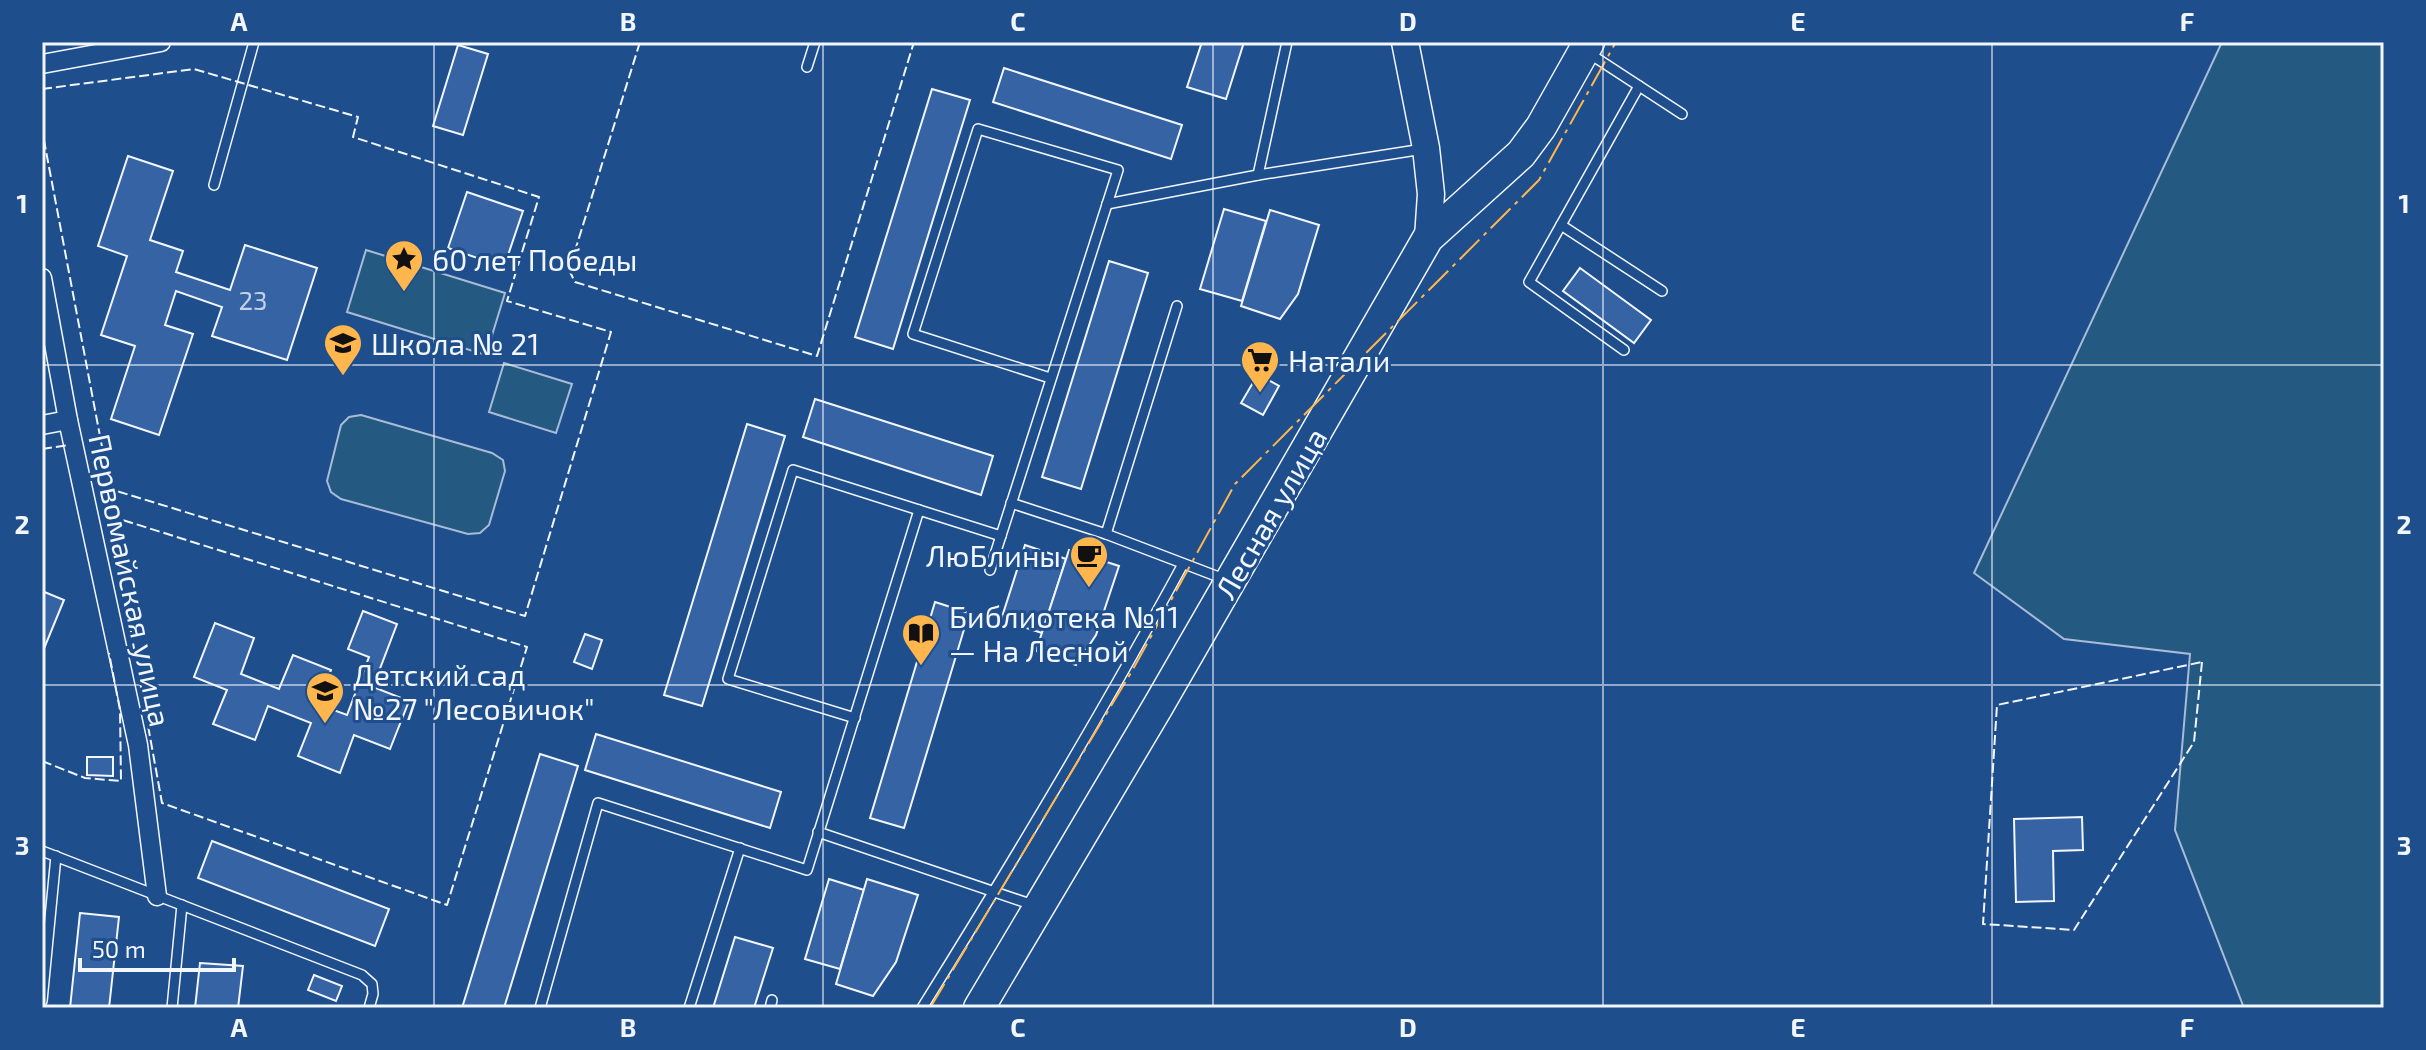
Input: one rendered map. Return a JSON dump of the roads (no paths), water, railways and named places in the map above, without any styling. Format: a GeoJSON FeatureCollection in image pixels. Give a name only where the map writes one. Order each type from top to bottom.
{"type":"FeatureCollection","features":[{"type":"Feature","properties":{"kind":"main road"},"geometry":{"type":"LineString","coordinates":[[1405,42],[1426,148],[1431,194],[1428,238]]}},
{"type":"Feature","properties":{"kind":"main road","name":"Лесная улица"},"geometry":{"type":"LineString","coordinates":[[979,1008],[1231,582],[1428,238],[1521,154],[1541,127],[1587,46]]}},
{"type":"Feature","properties":{"kind":"street"},"geometry":{"type":"LineString","coordinates":[[42,64],[161,42]]}},
{"type":"Feature","properties":{"kind":"street","name":"Первомайская улица"},"geometry":{"type":"LineString","coordinates":[[42,278],[68,420],[138,745],[157,896]]}},
{"type":"Feature","properties":{"kind":"street"},"geometry":{"type":"LineString","coordinates":[[42,425],[68,420]]}},
{"type":"Feature","properties":{"kind":"lane"},"geometry":{"type":"LineString","coordinates":[[214,185],[254,42]]}},
{"type":"Feature","properties":{"kind":"lane"},"geometry":{"type":"LineString","coordinates":[[807,67],[815,42]]}},
{"type":"Feature","properties":{"kind":"lane"},"geometry":{"type":"LineString","coordinates":[[1258,175],[1287,42]]}},
{"type":"Feature","properties":{"kind":"lane"},"geometry":{"type":"LineString","coordinates":[[1587,46],[1682,114]]}},
{"type":"Feature","properties":{"kind":"lane"},"geometry":{"type":"LineString","coordinates":[[1624,350],[1529,282],[1639,86]]}},
{"type":"Feature","properties":{"kind":"lane"},"geometry":{"type":"LineString","coordinates":[[990,570],[1118,170],[978,129],[913,334],[1050,378]]}},
{"type":"Feature","properties":{"kind":"lane"},"geometry":{"type":"LineString","coordinates":[[1107,204],[1258,175],[1426,148]]}},
{"type":"Feature","properties":{"kind":"lane"},"geometry":{"type":"LineString","coordinates":[[1561,225],[1662,291]]}},
{"type":"Feature","properties":{"kind":"lane"},"geometry":{"type":"LineString","coordinates":[[1106,534],[1177,306]]}},
{"type":"Feature","properties":{"kind":"lane"},"geometry":{"type":"LineString","coordinates":[[855,718],[728,679],[793,470],[1001,536]]}},
{"type":"Feature","properties":{"kind":"lane"},"geometry":{"type":"LineString","coordinates":[[1011,503],[1106,534],[1231,582]]}},
{"type":"Feature","properties":{"kind":"lane"},"geometry":{"type":"LineString","coordinates":[[540,1008],[598,803],[807,870],[919,510]]}},
{"type":"Feature","properties":{"kind":"lane"},"geometry":{"type":"LineString","coordinates":[[922,1008],[1116,686],[1183,564]]}},
{"type":"Feature","properties":{"kind":"lane"},"geometry":{"type":"LineString","coordinates":[[818,832],[1039,907]]}},
{"type":"Feature","properties":{"kind":"lane"},"geometry":{"type":"LineString","coordinates":[[689,1008],[740,848]]}},
{"type":"Feature","properties":{"kind":"lane"},"geometry":{"type":"LineString","coordinates":[[42,851],[362,975],[372,984],[370,1007]]}},
{"type":"Feature","properties":{"kind":"lane"},"geometry":{"type":"LineString","coordinates":[[42,1001],[56,856]]}},
{"type":"Feature","properties":{"kind":"lane"},"geometry":{"type":"LineString","coordinates":[[172,1008],[182,905]]}},
{"type":"Feature","properties":{"kind":"place","name":"60 лет Победы"},"geometry":{"type":"Point","coordinates":[404,293]}},
{"type":"Feature","properties":{"kind":"place","name":"Школа № 21"},"geometry":{"type":"Point","coordinates":[343,377]}},
{"type":"Feature","properties":{"kind":"place","name":"Натали"},"geometry":{"type":"Point","coordinates":[1260,394]}},
{"type":"Feature","properties":{"kind":"place","name":"ЛюБлины"},"geometry":{"type":"Point","coordinates":[1089,589]}},
{"type":"Feature","properties":{"kind":"place","name":"Библиотека №11 — На Лесной"},"geometry":{"type":"Point","coordinates":[921,667]}},
{"type":"Feature","properties":{"kind":"place","name":"Детский сад №27 \"Лесовичок\""},"geometry":{"type":"Point","coordinates":[325,725]}}]}
